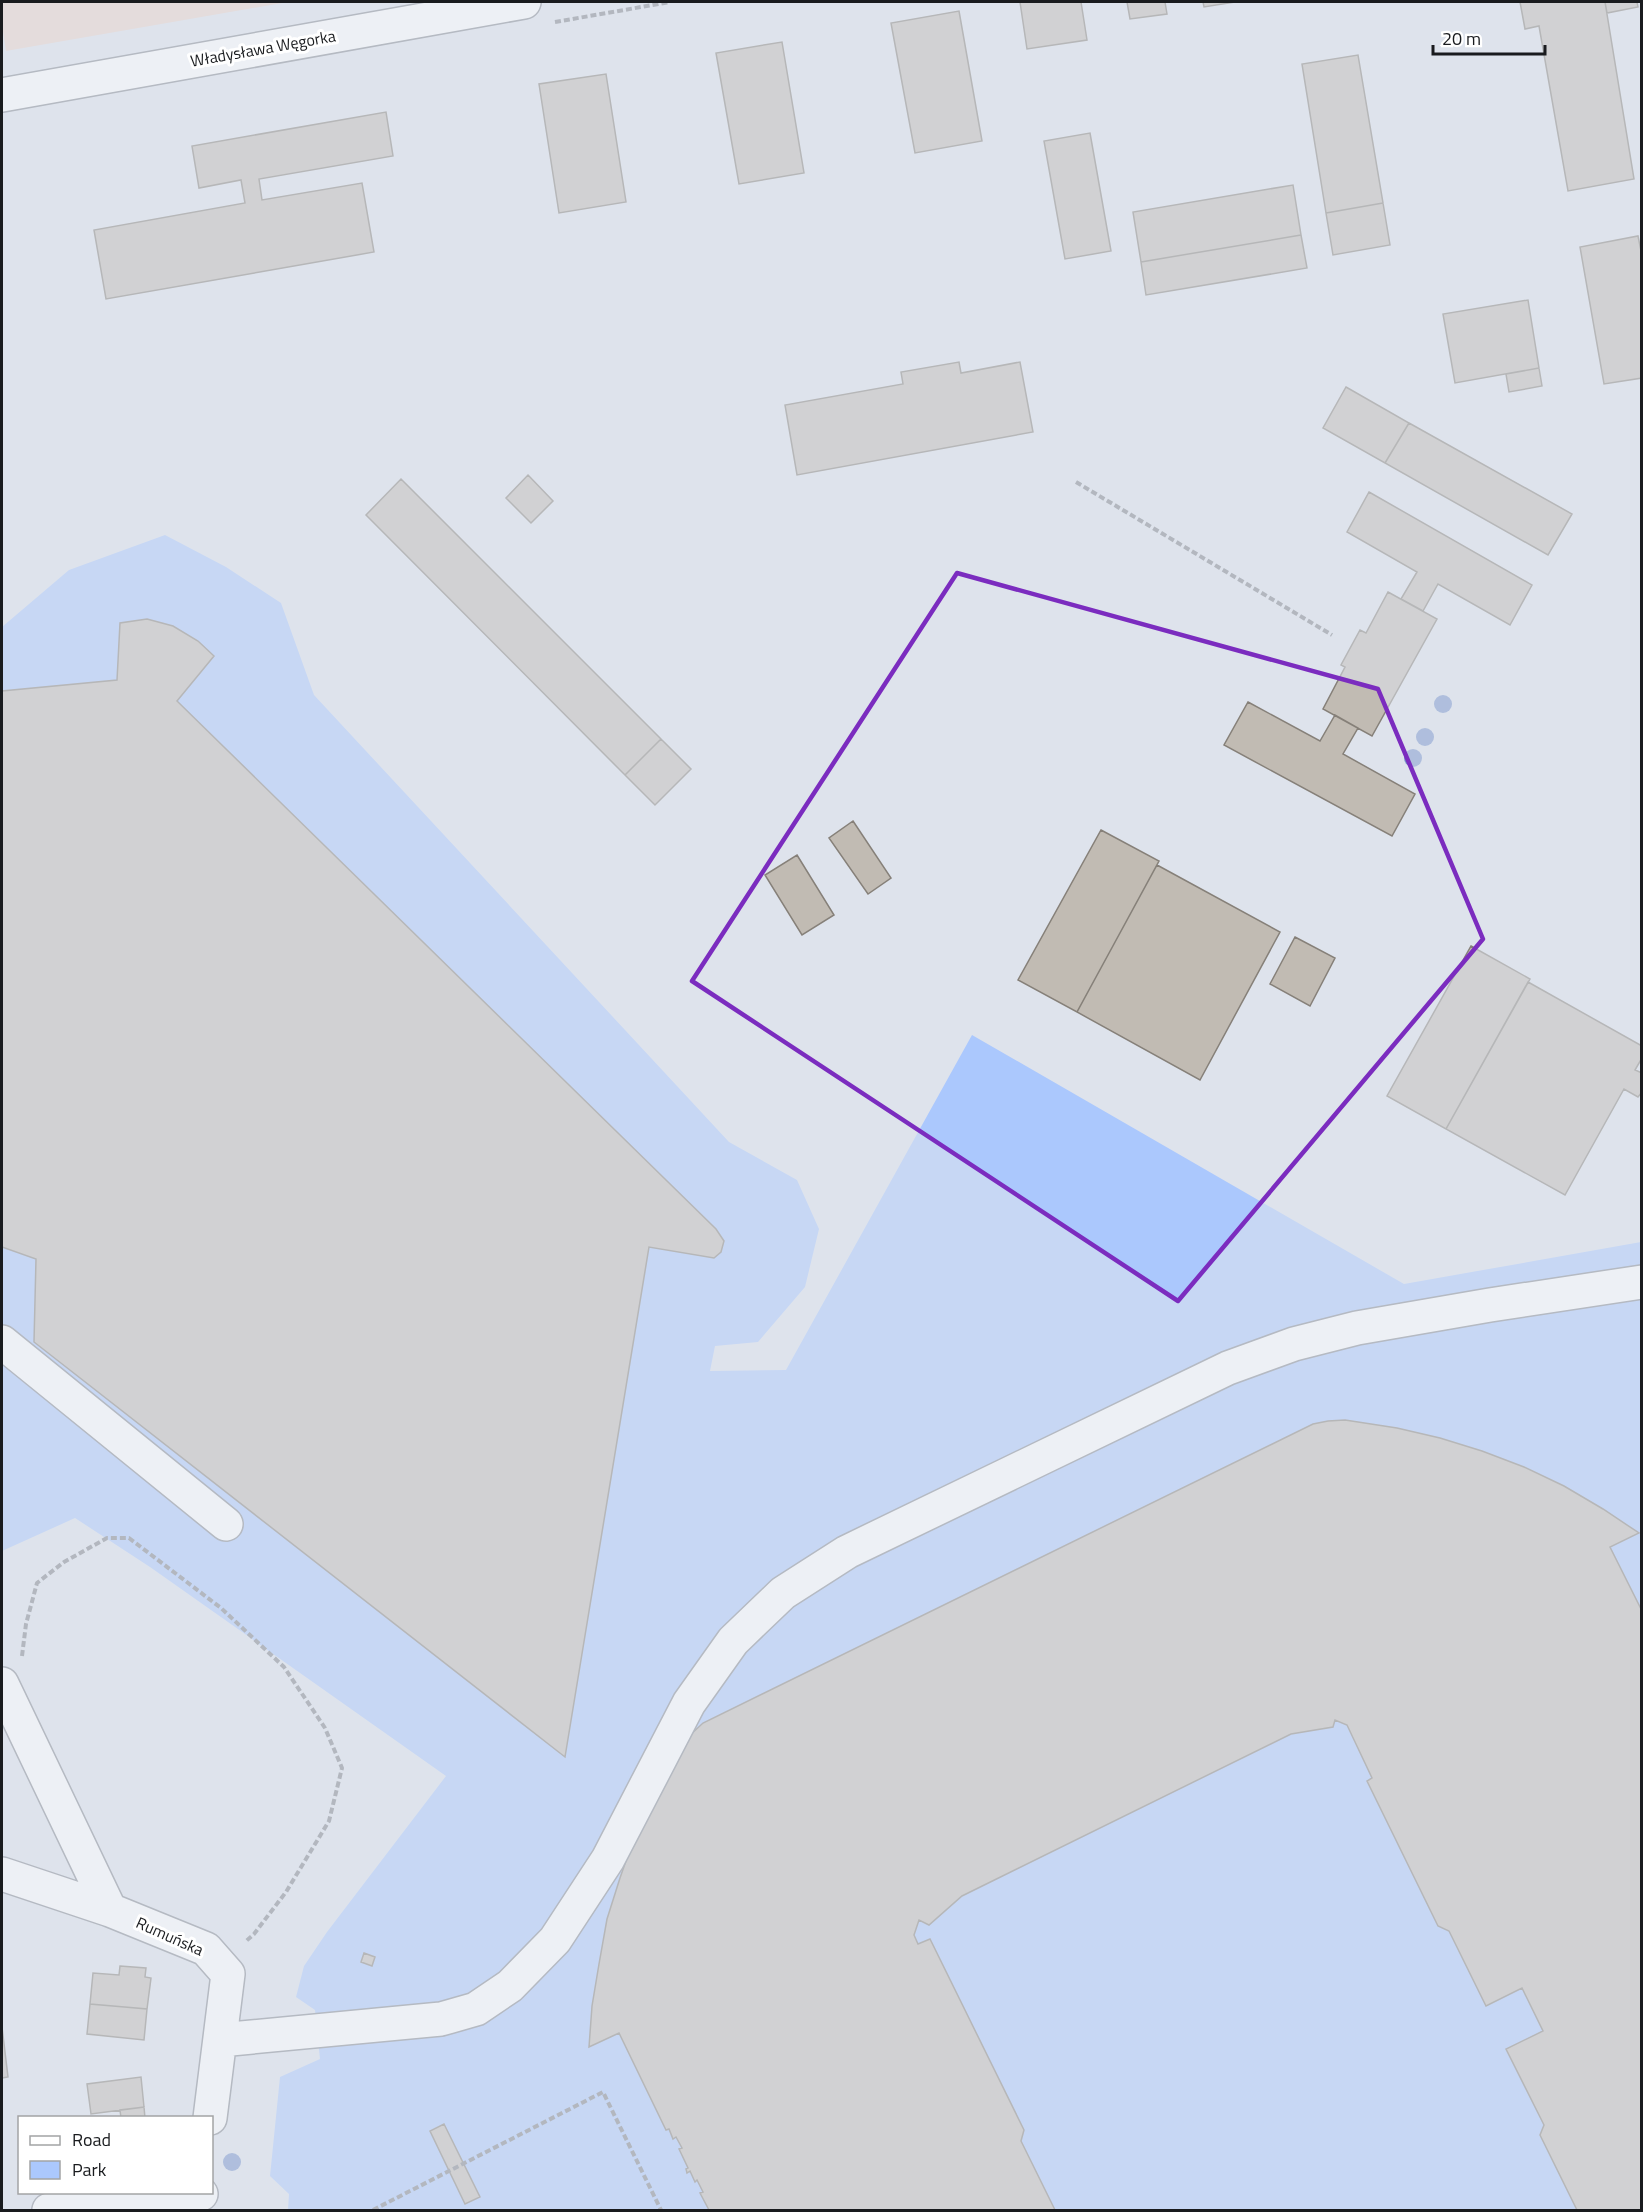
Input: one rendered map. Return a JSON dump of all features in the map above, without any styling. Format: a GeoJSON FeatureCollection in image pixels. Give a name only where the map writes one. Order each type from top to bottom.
{"type":"FeatureCollection","features":[{"type":"Feature","properties":{"kind":"street","name":"Władysława Węgorka"},"geometry":{"type":"LineString","coordinates":[[2,95],[524,2]]}},
{"type":"Feature","properties":{"kind":"street"},"geometry":{"type":"LineString","coordinates":[[220,2040],[441,2019],[476,2009],[510,1986],[555,1940],[587,1892],[608,1859],[689,1702],[733,1641],[783,1593],[847,1552],[1228,1368],[1294,1344],[1357,1328],[1641,1282]]}},
{"type":"Feature","properties":{"kind":"street"},"geometry":{"type":"LineString","coordinates":[[2,1341],[226,1524]]}},
{"type":"Feature","properties":{"kind":"street"},"geometry":{"type":"LineString","coordinates":[[8,1697],[110,1910]]}},
{"type":"Feature","properties":{"kind":"street","name":"Rumuńska"},"geometry":{"type":"LineString","coordinates":[[2,1874],[110,1910],[206,1949],[220,1964],[228,1974],[210,2116]]}},
{"type":"Feature","properties":{"kind":"street"},"geometry":{"type":"LineString","coordinates":[[49,2211],[201,2199]]}},
{"type":"Feature","properties":{"kind":"path"},"geometry":{"type":"LineString","coordinates":[[1076,482],[1332,635]]}},
{"type":"Feature","properties":{"kind":"path"},"geometry":{"type":"LineString","coordinates":[[8,1697],[38,1583],[64,1562],[107,1538],[129,1538],[221,1608],[284,1667],[325,1728],[342,1768],[329,1821],[286,1892],[254,1934],[220,1964]]}},
{"type":"Feature","properties":{"kind":"path"},"geometry":{"type":"LineString","coordinates":[[373,2211],[603,2092],[661,2211]]}},
{"type":"Feature","properties":{"kind":"highlighted area"},"geometry":{"type":"Polygon","coordinates":[[[957,573],[1378,689],[1483,939],[1178,1301],[692,981],[957,573]]]}},
{"type":"Feature","properties":{"kind":"shaded area"},"geometry":{"type":"Polygon","coordinates":[[[2,2],[288,2],[6,51],[2,25],[2,2]]]}},
{"type":"Feature","properties":{"kind":"green space"},"geometry":{"type":"Polygon","coordinates":[[[165,535],[226,567],[281,603],[314,695],[729,1142],[797,1180],[819,1229],[805,1287],[758,1342],[715,1346],[710,1371],[786,1370],[972,1035],[1404,1284],[1641,1242],[1641,2210],[288,2210],[289,2194],[270,2176],[280,2077],[320,2059],[315,2010],[296,1997],[304,1966],[327,1932],[446,1776],[150,1567],[75,1518],[2,1551],[2,627],[69,570],[165,535]]]}},
{"type":"Feature","properties":{"kind":"building"},"geometry":{"type":"Polygon","coordinates":[[[1020,2],[1081,2],[1087,40],[1027,49],[1020,2]]]}},
{"type":"Feature","properties":{"kind":"building"},"geometry":{"type":"Polygon","coordinates":[[[1127,2],[1165,2],[1167,14],[1130,19],[1127,2]]]}},
{"type":"Feature","properties":{"kind":"building"},"geometry":{"type":"Polygon","coordinates":[[[1203,2],[1235,2],[1204,7],[1203,2]]]}},
{"type":"Feature","properties":{"kind":"building"},"geometry":{"type":"Polygon","coordinates":[[[1520,2],[1605,2],[1634,179],[1568,191],[1539,26],[1525,29],[1520,2]]]}},
{"type":"Feature","properties":{"kind":"building"},"geometry":{"type":"Polygon","coordinates":[[[1605,2],[1637,2],[1638,7],[1607,13],[1605,2]]]}},
{"type":"Feature","properties":{"kind":"building"},"geometry":{"type":"Polygon","coordinates":[[[959,11],[982,141],[915,153],[891,23],[959,11]]]}},
{"type":"Feature","properties":{"kind":"building"},"geometry":{"type":"Polygon","coordinates":[[[782,42],[804,173],[739,184],[716,53],[782,42]]]}},
{"type":"Feature","properties":{"kind":"building"},"geometry":{"type":"Polygon","coordinates":[[[1358,55],[1383,203],[1326,213],[1302,64],[1358,55]]]}},
{"type":"Feature","properties":{"kind":"building"},"geometry":{"type":"Polygon","coordinates":[[[606,74],[626,202],[559,213],[539,84],[606,74]]]}},
{"type":"Feature","properties":{"kind":"building"},"geometry":{"type":"Polygon","coordinates":[[[386,112],[393,156],[259,179],[262,200],[362,183],[374,252],[106,299],[94,230],[245,203],[241,180],[199,188],[192,146],[386,112]]]}},
{"type":"Feature","properties":{"kind":"building"},"geometry":{"type":"Polygon","coordinates":[[[1090,133],[1111,251],[1065,259],[1044,141],[1090,133]]]}},
{"type":"Feature","properties":{"kind":"building"},"geometry":{"type":"Polygon","coordinates":[[[1293,185],[1301,235],[1141,262],[1133,212],[1293,185]]]}},
{"type":"Feature","properties":{"kind":"building"},"geometry":{"type":"Polygon","coordinates":[[[1383,203],[1390,245],[1333,255],[1326,213],[1383,203]]]}},
{"type":"Feature","properties":{"kind":"building"},"geometry":{"type":"Polygon","coordinates":[[[1301,235],[1307,268],[1146,295],[1141,262],[1301,235]]]}},
{"type":"Feature","properties":{"kind":"building"},"geometry":{"type":"Polygon","coordinates":[[[1638,236],[1642,256],[1642,378],[1604,384],[1580,247],[1638,236]]]}},
{"type":"Feature","properties":{"kind":"building"},"geometry":{"type":"Polygon","coordinates":[[[1528,300],[1539,368],[1455,383],[1443,314],[1528,300]]]}},
{"type":"Feature","properties":{"kind":"building"},"geometry":{"type":"Polygon","coordinates":[[[959,362],[961,373],[1020,362],[1033,432],[797,475],[785,405],[903,384],[901,372],[959,362]]]}},
{"type":"Feature","properties":{"kind":"building"},"geometry":{"type":"Polygon","coordinates":[[[1539,368],[1542,386],[1509,392],[1506,374],[1539,368]]]}},
{"type":"Feature","properties":{"kind":"building"},"geometry":{"type":"Polygon","coordinates":[[[1346,387],[1409,423],[1385,463],[1323,428],[1346,387]]]}},
{"type":"Feature","properties":{"kind":"building"},"geometry":{"type":"Polygon","coordinates":[[[1409,423],[1572,514],[1548,555],[1385,463],[1409,423]]]}},
{"type":"Feature","properties":{"kind":"building"},"geometry":{"type":"Polygon","coordinates":[[[528,475],[553,501],[531,523],[506,498],[528,475]]]}},
{"type":"Feature","properties":{"kind":"building"},"geometry":{"type":"Polygon","coordinates":[[[401,479],[661,739],[625,775],[366,515],[401,479]]]}},
{"type":"Feature","properties":{"kind":"building"},"geometry":{"type":"Polygon","coordinates":[[[1369,492],[1532,585],[1510,625],[1438,584],[1423,611],[1401,599],[1417,572],[1347,532],[1369,492]]]}},
{"type":"Feature","properties":{"kind":"building"},"geometry":{"type":"Polygon","coordinates":[[[1388,592],[1437,619],[1372,736],[1323,709],[1345,667],[1341,665],[1360,630],[1366,633],[1388,592]]]}},
{"type":"Feature","properties":{"kind":"building"},"geometry":{"type":"Polygon","coordinates":[[[147,619],[173,626],[198,641],[214,656],[177,701],[716,1229],[724,1241],[721,1252],[714,1258],[649,1247],[565,1757],[34,1342],[36,1259],[2,1247],[2,691],[117,680],[120,623],[147,619]]]}},
{"type":"Feature","properties":{"kind":"building"},"geometry":{"type":"Polygon","coordinates":[[[1248,702],[1320,741],[1335,715],[1358,728],[1343,754],[1415,794],[1392,836],[1224,745],[1248,702]]]}},
{"type":"Feature","properties":{"kind":"building"},"geometry":{"type":"Polygon","coordinates":[[[661,739],[691,769],[655,805],[625,775],[661,739]]]}},
{"type":"Feature","properties":{"kind":"building"},"geometry":{"type":"Polygon","coordinates":[[[853,821],[891,878],[868,894],[829,838],[853,821]]]}},
{"type":"Feature","properties":{"kind":"building"},"geometry":{"type":"Polygon","coordinates":[[[1101,830],[1159,861],[1077,1012],[1018,980],[1101,830]]]}},
{"type":"Feature","properties":{"kind":"building"},"geometry":{"type":"Polygon","coordinates":[[[797,855],[834,915],[802,935],[765,875],[797,855]]]}},
{"type":"Feature","properties":{"kind":"building"},"geometry":{"type":"Polygon","coordinates":[[[1157,865],[1280,932],[1200,1080],[1077,1012],[1157,865]]]}},
{"type":"Feature","properties":{"kind":"building"},"geometry":{"type":"Polygon","coordinates":[[[1295,937],[1335,958],[1310,1006],[1270,984],[1295,937]]]}},
{"type":"Feature","properties":{"kind":"building"},"geometry":{"type":"Polygon","coordinates":[[[1471,946],[1530,979],[1446,1129],[1387,1096],[1471,946]]]}},
{"type":"Feature","properties":{"kind":"building"},"geometry":{"type":"Polygon","coordinates":[[[1528,982],[1642,1046],[1642,1058],[1635,1070],[1642,1073],[1642,1092],[1638,1097],[1624,1089],[1565,1195],[1446,1129],[1528,982]]]}},
{"type":"Feature","properties":{"kind":"building"},"geometry":{"type":"Polygon","coordinates":[[[1345,1420],[1397,1428],[1440,1438],[1524,1467],[1564,1486],[1639,1533],[1610,1547],[1642,1611],[1642,2210],[1577,2210],[1540,2135],[1544,2125],[1506,2049],[1543,2031],[1522,1988],[1486,2006],[1449,1931],[1438,1926],[1367,1781],[1372,1778],[1347,1725],[1335,1720],[1333,1727],[1291,1734],[962,1896],[929,1925],[919,1920],[914,1935],[918,1944],[930,1939],[1024,2130],[1021,2141],[1055,2210],[709,2210],[700,2193],[703,2192],[697,2180],[695,2182],[690,2171],[687,2173],[688,2168],[679,2149],[682,2148],[676,2137],[673,2139],[669,2129],[666,2130],[619,2033],[589,2047],[592,2006],[607,1919],[620,1878],[635,1835],[688,1737],[703,1723],[1313,1424],[1345,1420]]]}},
{"type":"Feature","properties":{"kind":"building"},"geometry":{"type":"Polygon","coordinates":[[[364,1953],[375,1957],[372,1966],[361,1962],[364,1953]]]}},
{"type":"Feature","properties":{"kind":"building"},"geometry":{"type":"Polygon","coordinates":[[[120,1966],[146,1968],[145,1977],[151,1978],[147,2009],[90,2004],[93,1973],[119,1975],[120,1966]]]}},
{"type":"Feature","properties":{"kind":"building"},"geometry":{"type":"Polygon","coordinates":[[[90,2004],[147,2009],[144,2040],[87,2034],[90,2004]]]}},
{"type":"Feature","properties":{"kind":"building"},"geometry":{"type":"Polygon","coordinates":[[[2,2027],[8,2077],[2,2078],[2,2027]]]}},
{"type":"Feature","properties":{"kind":"building"},"geometry":{"type":"Polygon","coordinates":[[[141,2077],[144,2107],[91,2114],[87,2084],[141,2077]]]}},
{"type":"Feature","properties":{"kind":"building"},"geometry":{"type":"Polygon","coordinates":[[[144,2107],[145,2116],[121,2116],[120,2110],[144,2107]]]}},
{"type":"Feature","properties":{"kind":"building"},"geometry":{"type":"Polygon","coordinates":[[[444,2124],[480,2197],[465,2204],[430,2131],[444,2124]]]}}]}
